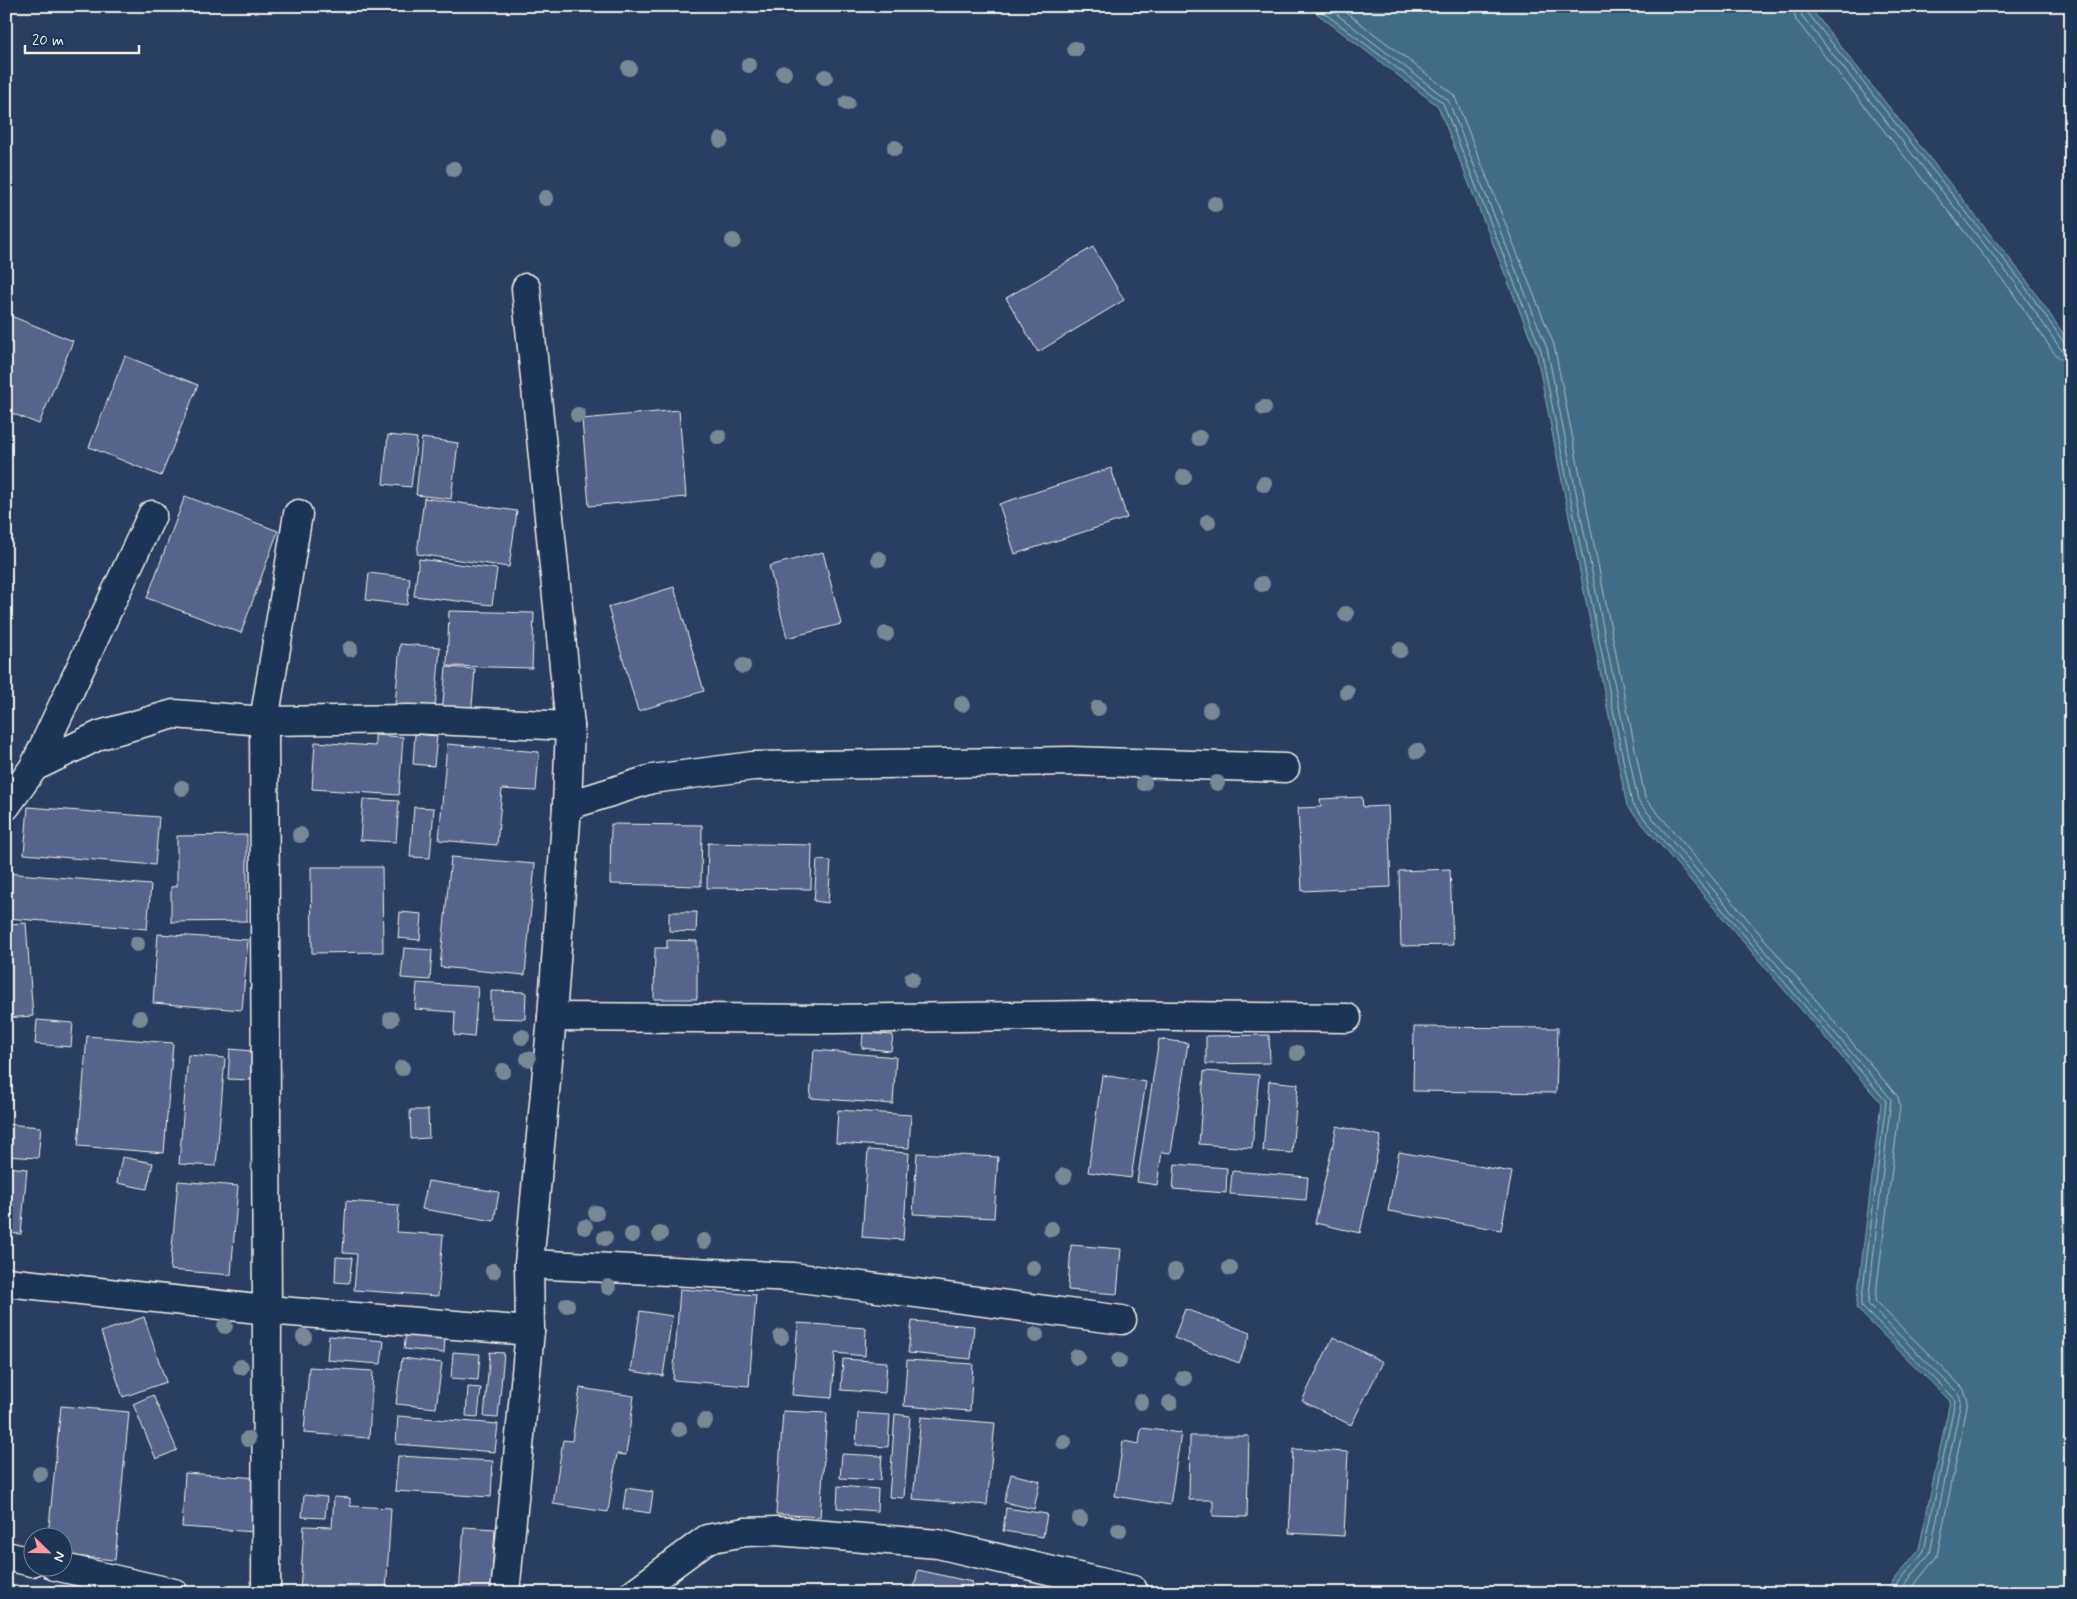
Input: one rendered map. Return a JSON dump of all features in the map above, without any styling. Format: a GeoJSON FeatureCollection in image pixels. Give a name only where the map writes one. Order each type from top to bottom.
{"type":"FeatureCollection","features":[{"type":"Feature","properties":{"kind":"street"},"geometry":{"type":"LineString","coordinates":[[505,1593],[530,1331],[529,1264],[552,1017],[567,806],[570,726],[526,288]]}},
{"type":"Feature","properties":{"kind":"street"},"geometry":{"type":"LineString","coordinates":[[6,806],[34,767],[152,514]]}},
{"type":"Feature","properties":{"kind":"street"},"geometry":{"type":"LineString","coordinates":[[266,1593],[267,1310],[264,721],[298,514]]}},
{"type":"Feature","properties":{"kind":"street"},"geometry":{"type":"LineString","coordinates":[[34,767],[100,734],[174,714],[264,721],[410,719],[570,726]]}},
{"type":"Feature","properties":{"kind":"street"},"geometry":{"type":"LineString","coordinates":[[567,806],[652,779],[752,766],[1071,760],[1285,768]]}},
{"type":"Feature","properties":{"kind":"street"},"geometry":{"type":"LineString","coordinates":[[552,1017],[831,1020],[1091,1015],[1347,1018]]}},
{"type":"Feature","properties":{"kind":"street"},"geometry":{"type":"LineString","coordinates":[[529,1264],[793,1277],[1122,1320]]}},
{"type":"Feature","properties":{"kind":"street"},"geometry":{"type":"LineString","coordinates":[[6,1282],[267,1310],[530,1331]]}},
{"type":"Feature","properties":{"kind":"street"},"geometry":{"type":"LineString","coordinates":[[634,1593],[707,1538],[745,1532],[776,1531],[938,1544],[1132,1590]]}},
{"type":"Feature","properties":{"kind":"street"},"geometry":{"type":"LineString","coordinates":[[6,1556],[22,1560]]}},
{"type":"Feature","properties":{"kind":"street"},"geometry":{"type":"LineString","coordinates":[[72,1570],[174,1593]]}},
{"type":"Feature","properties":{"kind":"water"},"geometry":{"type":"Polygon","coordinates":[[[1307,6],[1811,6],[1811,9],[2025,278],[2071,345],[2071,1593],[1884,1593],[1919,1549],[1950,1401],[1856,1308],[1881,1103],[1627,806],[1536,352],[1438,106],[1307,6]]]}},
{"type":"Feature","properties":{"kind":"building"},"geometry":{"type":"Polygon","coordinates":[[[1093,247],[1124,300],[1038,352],[1006,298],[1093,247]]]}},
{"type":"Feature","properties":{"kind":"building"},"geometry":{"type":"Polygon","coordinates":[[[6,314],[73,341],[39,424],[6,411],[6,314]]]}},
{"type":"Feature","properties":{"kind":"building"},"geometry":{"type":"Polygon","coordinates":[[[125,356],[198,385],[161,476],[89,447],[125,356]]]}},
{"type":"Feature","properties":{"kind":"building"},"geometry":{"type":"Polygon","coordinates":[[[679,410],[686,497],[589,506],[582,419],[679,410]]]}},
{"type":"Feature","properties":{"kind":"building"},"geometry":{"type":"Polygon","coordinates":[[[388,435],[417,438],[411,487],[383,484],[388,435]]]}},
{"type":"Feature","properties":{"kind":"building"},"geometry":{"type":"Polygon","coordinates":[[[422,438],[458,443],[451,499],[416,495],[422,438]]]}},
{"type":"Feature","properties":{"kind":"building"},"geometry":{"type":"Polygon","coordinates":[[[1111,468],[1127,518],[1015,554],[999,504],[1111,468]]]}},
{"type":"Feature","properties":{"kind":"building"},"geometry":{"type":"Polygon","coordinates":[[[185,496],[278,531],[241,633],[147,598],[185,496]]]}},
{"type":"Feature","properties":{"kind":"building"},"geometry":{"type":"Polygon","coordinates":[[[424,498],[517,511],[509,567],[417,554],[424,498]]]}},
{"type":"Feature","properties":{"kind":"building"},"geometry":{"type":"Polygon","coordinates":[[[823,552],[841,624],[787,638],[769,566],[823,552]]]}},
{"type":"Feature","properties":{"kind":"building"},"geometry":{"type":"Polygon","coordinates":[[[419,559],[497,569],[492,605],[414,596],[419,559]]]}},
{"type":"Feature","properties":{"kind":"building"},"geometry":{"type":"Polygon","coordinates":[[[369,573],[410,578],[407,605],[366,600],[369,573]]]}},
{"type":"Feature","properties":{"kind":"building"},"geometry":{"type":"Polygon","coordinates":[[[674,587],[704,691],[638,711],[608,607],[674,587]]]}},
{"type":"Feature","properties":{"kind":"building"},"geometry":{"type":"Polygon","coordinates":[[[449,611],[534,613],[532,668],[447,666],[449,611]]]}},
{"type":"Feature","properties":{"kind":"building"},"geometry":{"type":"Polygon","coordinates":[[[400,644],[440,647],[435,709],[395,706],[400,644]]]}},
{"type":"Feature","properties":{"kind":"building"},"geometry":{"type":"Polygon","coordinates":[[[446,667],[475,669],[471,718],[442,715],[446,667]]]}},
{"type":"Feature","properties":{"kind":"building"},"geometry":{"type":"Polygon","coordinates":[[[415,734],[437,736],[434,766],[413,764],[415,734]]]}},
{"type":"Feature","properties":{"kind":"building"},"geometry":{"type":"Polygon","coordinates":[[[375,735],[403,737],[399,795],[312,789],[315,742],[375,746],[375,735]]]}},
{"type":"Feature","properties":{"kind":"building"},"geometry":{"type":"Polygon","coordinates":[[[447,744],[539,752],[536,791],[502,789],[497,845],[439,840],[447,744]]]}},
{"type":"Feature","properties":{"kind":"building"},"geometry":{"type":"Polygon","coordinates":[[[1362,797],[1363,807],[1388,806],[1391,887],[1302,891],[1298,808],[1321,807],[1320,799],[1362,797]]]}},
{"type":"Feature","properties":{"kind":"building"},"geometry":{"type":"Polygon","coordinates":[[[363,799],[399,801],[396,842],[360,840],[363,799]]]}},
{"type":"Feature","properties":{"kind":"building"},"geometry":{"type":"Polygon","coordinates":[[[28,807],[159,817],[155,865],[24,854],[28,807]]]}},
{"type":"Feature","properties":{"kind":"building"},"geometry":{"type":"Polygon","coordinates":[[[414,807],[434,808],[430,858],[410,857],[414,807]]]}},
{"type":"Feature","properties":{"kind":"building"},"geometry":{"type":"Polygon","coordinates":[[[611,824],[702,825],[701,886],[610,884],[611,824]]]}},
{"type":"Feature","properties":{"kind":"building"},"geometry":{"type":"Polygon","coordinates":[[[247,835],[247,921],[171,922],[171,887],[177,886],[177,836],[247,835]]]}},
{"type":"Feature","properties":{"kind":"building"},"geometry":{"type":"Polygon","coordinates":[[[708,843],[812,845],[811,889],[707,888],[708,843]]]}},
{"type":"Feature","properties":{"kind":"building"},"geometry":{"type":"Polygon","coordinates":[[[451,857],[535,864],[525,975],[440,967],[451,857]]]}},
{"type":"Feature","properties":{"kind":"building"},"geometry":{"type":"Polygon","coordinates":[[[817,860],[831,861],[828,903],[814,901],[817,860]]]}},
{"type":"Feature","properties":{"kind":"building"},"geometry":{"type":"Polygon","coordinates":[[[311,867],[382,867],[383,952],[312,953],[311,867]]]}},
{"type":"Feature","properties":{"kind":"building"},"geometry":{"type":"Polygon","coordinates":[[[1450,869],[1453,945],[1401,946],[1399,871],[1450,869]]]}},
{"type":"Feature","properties":{"kind":"building"},"geometry":{"type":"Polygon","coordinates":[[[6,873],[151,885],[147,929],[6,918],[6,873]]]}},
{"type":"Feature","properties":{"kind":"building"},"geometry":{"type":"Polygon","coordinates":[[[400,912],[422,914],[420,940],[398,938],[400,912]]]}},
{"type":"Feature","properties":{"kind":"building"},"geometry":{"type":"Polygon","coordinates":[[[669,912],[697,912],[696,932],[669,931],[669,912]]]}},
{"type":"Feature","properties":{"kind":"building"},"geometry":{"type":"Polygon","coordinates":[[[26,923],[33,1016],[6,1018],[6,924],[26,923]]]}},
{"type":"Feature","properties":{"kind":"building"},"geometry":{"type":"Polygon","coordinates":[[[158,934],[248,940],[242,1010],[153,1003],[158,934]]]}},
{"type":"Feature","properties":{"kind":"building"},"geometry":{"type":"Polygon","coordinates":[[[667,940],[697,941],[697,999],[654,999],[655,948],[667,948],[667,940]]]}},
{"type":"Feature","properties":{"kind":"building"},"geometry":{"type":"Polygon","coordinates":[[[404,948],[432,950],[430,980],[401,978],[404,948]]]}},
{"type":"Feature","properties":{"kind":"building"},"geometry":{"type":"Polygon","coordinates":[[[417,983],[478,987],[474,1037],[454,1035],[455,1012],[415,1009],[417,983]]]}},
{"type":"Feature","properties":{"kind":"building"},"geometry":{"type":"Polygon","coordinates":[[[491,991],[526,992],[525,1019],[491,1018],[491,991]]]}},
{"type":"Feature","properties":{"kind":"building"},"geometry":{"type":"Polygon","coordinates":[[[37,1020],[73,1023],[71,1047],[35,1044],[37,1020]]]}},
{"type":"Feature","properties":{"kind":"building"},"geometry":{"type":"Polygon","coordinates":[[[1414,1027],[1558,1028],[1556,1093],[1413,1091],[1414,1027]]]}},
{"type":"Feature","properties":{"kind":"building"},"geometry":{"type":"Polygon","coordinates":[[[863,1033],[893,1035],[891,1051],[862,1048],[863,1033]]]}},
{"type":"Feature","properties":{"kind":"building"},"geometry":{"type":"Polygon","coordinates":[[[1269,1035],[1270,1063],[1206,1064],[1206,1036],[1269,1035]]]}},
{"type":"Feature","properties":{"kind":"building"},"geometry":{"type":"Polygon","coordinates":[[[87,1036],[173,1043],[164,1153],[78,1146],[87,1036]]]}},
{"type":"Feature","properties":{"kind":"building"},"geometry":{"type":"Polygon","coordinates":[[[1159,1039],[1188,1043],[1171,1153],[1162,1152],[1157,1185],[1137,1182],[1159,1039]]]}},
{"type":"Feature","properties":{"kind":"building"},"geometry":{"type":"Polygon","coordinates":[[[230,1049],[252,1051],[250,1080],[228,1079],[230,1049]]]}},
{"type":"Feature","properties":{"kind":"building"},"geometry":{"type":"Polygon","coordinates":[[[814,1050],[896,1057],[893,1104],[810,1098],[814,1050]]]}},
{"type":"Feature","properties":{"kind":"building"},"geometry":{"type":"Polygon","coordinates":[[[188,1055],[225,1058],[216,1166],[179,1164],[188,1055]]]}},
{"type":"Feature","properties":{"kind":"building"},"geometry":{"type":"Polygon","coordinates":[[[1204,1071],[1259,1075],[1252,1148],[1199,1144],[1204,1071]]]}},
{"type":"Feature","properties":{"kind":"building"},"geometry":{"type":"Polygon","coordinates":[[[1102,1075],[1146,1082],[1131,1178],[1088,1172],[1102,1075]]]}},
{"type":"Feature","properties":{"kind":"building"},"geometry":{"type":"Polygon","coordinates":[[[1269,1081],[1298,1084],[1292,1153],[1263,1151],[1269,1081]]]}},
{"type":"Feature","properties":{"kind":"building"},"geometry":{"type":"Polygon","coordinates":[[[410,1110],[428,1110],[429,1138],[411,1139],[410,1110]]]}},
{"type":"Feature","properties":{"kind":"building"},"geometry":{"type":"Polygon","coordinates":[[[838,1110],[911,1115],[909,1148],[836,1143],[838,1110]]]}},
{"type":"Feature","properties":{"kind":"building"},"geometry":{"type":"Polygon","coordinates":[[[6,1124],[41,1127],[38,1158],[6,1156],[6,1124]]]}},
{"type":"Feature","properties":{"kind":"building"},"geometry":{"type":"Polygon","coordinates":[[[1337,1126],[1381,1136],[1360,1233],[1315,1223],[1337,1126]]]}},
{"type":"Feature","properties":{"kind":"building"},"geometry":{"type":"Polygon","coordinates":[[[868,1150],[909,1153],[903,1240],[862,1237],[868,1150]]]}},
{"type":"Feature","properties":{"kind":"building"},"geometry":{"type":"Polygon","coordinates":[[[1399,1152],[1512,1172],[1501,1230],[1388,1211],[1399,1152]]]}},
{"type":"Feature","properties":{"kind":"building"},"geometry":{"type":"Polygon","coordinates":[[[917,1153],[998,1157],[994,1218],[913,1214],[917,1153]]]}},
{"type":"Feature","properties":{"kind":"building"},"geometry":{"type":"Polygon","coordinates":[[[122,1157],[153,1163],[147,1189],[117,1183],[122,1157]]]}},
{"type":"Feature","properties":{"kind":"building"},"geometry":{"type":"Polygon","coordinates":[[[1175,1164],[1227,1168],[1226,1193],[1173,1189],[1175,1164]]]}},
{"type":"Feature","properties":{"kind":"building"},"geometry":{"type":"Polygon","coordinates":[[[6,1167],[27,1169],[21,1234],[6,1233],[6,1167]]]}},
{"type":"Feature","properties":{"kind":"building"},"geometry":{"type":"Polygon","coordinates":[[[1232,1171],[1308,1177],[1306,1200],[1230,1194],[1232,1171]]]}},
{"type":"Feature","properties":{"kind":"building"},"geometry":{"type":"Polygon","coordinates":[[[178,1181],[238,1186],[231,1275],[170,1270],[178,1181]]]}},
{"type":"Feature","properties":{"kind":"building"},"geometry":{"type":"Polygon","coordinates":[[[428,1181],[499,1192],[494,1221],[422,1209],[428,1181]]]}},
{"type":"Feature","properties":{"kind":"building"},"geometry":{"type":"Polygon","coordinates":[[[346,1201],[399,1205],[397,1232],[443,1235],[438,1296],[354,1290],[357,1254],[343,1253],[346,1201]]]}},
{"type":"Feature","properties":{"kind":"building"},"geometry":{"type":"Polygon","coordinates":[[[1071,1245],[1121,1249],[1117,1294],[1068,1290],[1071,1245]]]}},
{"type":"Feature","properties":{"kind":"building"},"geometry":{"type":"Polygon","coordinates":[[[336,1257],[352,1258],[349,1283],[335,1282],[336,1257]]]}},
{"type":"Feature","properties":{"kind":"building"},"geometry":{"type":"Polygon","coordinates":[[[680,1289],[756,1295],[749,1386],[673,1380],[680,1289]]]}},
{"type":"Feature","properties":{"kind":"building"},"geometry":{"type":"Polygon","coordinates":[[[1185,1309],[1251,1333],[1239,1363],[1174,1338],[1185,1309]]]}},
{"type":"Feature","properties":{"kind":"building"},"geometry":{"type":"Polygon","coordinates":[[[640,1311],[672,1316],[663,1376],[631,1371],[640,1311]]]}},
{"type":"Feature","properties":{"kind":"building"},"geometry":{"type":"Polygon","coordinates":[[[144,1317],[166,1382],[123,1397],[101,1332],[144,1317]]]}},
{"type":"Feature","properties":{"kind":"building"},"geometry":{"type":"Polygon","coordinates":[[[912,1321],[974,1326],[971,1359],[908,1353],[912,1321]]]}},
{"type":"Feature","properties":{"kind":"building"},"geometry":{"type":"Polygon","coordinates":[[[798,1323],[866,1328],[865,1356],[835,1353],[832,1398],[792,1395],[798,1323]]]}},
{"type":"Feature","properties":{"kind":"building"},"geometry":{"type":"Polygon","coordinates":[[[406,1333],[445,1336],[444,1353],[404,1349],[406,1333]]]}},
{"type":"Feature","properties":{"kind":"building"},"geometry":{"type":"Polygon","coordinates":[[[329,1336],[384,1341],[381,1364],[327,1360],[329,1336]]]}},
{"type":"Feature","properties":{"kind":"building"},"geometry":{"type":"Polygon","coordinates":[[[1333,1337],[1383,1362],[1351,1425],[1302,1401],[1333,1337]]]}},
{"type":"Feature","properties":{"kind":"building"},"geometry":{"type":"Polygon","coordinates":[[[453,1352],[480,1354],[478,1380],[451,1378],[453,1352]]]}},
{"type":"Feature","properties":{"kind":"building"},"geometry":{"type":"Polygon","coordinates":[[[490,1352],[504,1353],[498,1418],[484,1417],[490,1352]]]}},
{"type":"Feature","properties":{"kind":"building"},"geometry":{"type":"Polygon","coordinates":[[[402,1358],[442,1363],[436,1408],[396,1404],[402,1358]]]}},
{"type":"Feature","properties":{"kind":"building"},"geometry":{"type":"Polygon","coordinates":[[[843,1359],[887,1362],[885,1393],[841,1390],[843,1359]]]}},
{"type":"Feature","properties":{"kind":"building"},"geometry":{"type":"Polygon","coordinates":[[[907,1360],[973,1364],[970,1411],[904,1406],[907,1360]]]}},
{"type":"Feature","properties":{"kind":"building"},"geometry":{"type":"Polygon","coordinates":[[[309,1367],[373,1371],[369,1438],[304,1433],[309,1367]]]}},
{"type":"Feature","properties":{"kind":"building"},"geometry":{"type":"Polygon","coordinates":[[[468,1387],[481,1388],[478,1417],[466,1416],[468,1387]]]}},
{"type":"Feature","properties":{"kind":"building"},"geometry":{"type":"Polygon","coordinates":[[[580,1388],[634,1396],[626,1455],[617,1454],[608,1512],[553,1504],[563,1440],[572,1441],[580,1388]]]}},
{"type":"Feature","properties":{"kind":"building"},"geometry":{"type":"Polygon","coordinates":[[[153,1395],[177,1450],[156,1459],[133,1404],[153,1395]]]}},
{"type":"Feature","properties":{"kind":"building"},"geometry":{"type":"Polygon","coordinates":[[[61,1406],[129,1412],[115,1560],[72,1556],[72,1526],[49,1526],[61,1406]]]}},
{"type":"Feature","properties":{"kind":"building"},"geometry":{"type":"Polygon","coordinates":[[[783,1411],[827,1413],[820,1517],[776,1514],[783,1411]]]}},
{"type":"Feature","properties":{"kind":"building"},"geometry":{"type":"Polygon","coordinates":[[[858,1413],[890,1415],[888,1447],[856,1445],[858,1413]]]}},
{"type":"Feature","properties":{"kind":"building"},"geometry":{"type":"Polygon","coordinates":[[[895,1414],[910,1416],[904,1498],[889,1497],[895,1414]]]}},
{"type":"Feature","properties":{"kind":"building"},"geometry":{"type":"Polygon","coordinates":[[[398,1416],[498,1424],[495,1452],[396,1444],[398,1416]]]}},
{"type":"Feature","properties":{"kind":"building"},"geometry":{"type":"Polygon","coordinates":[[[921,1417],[995,1423],[987,1505],[913,1499],[921,1417]]]}},
{"type":"Feature","properties":{"kind":"building"},"geometry":{"type":"Polygon","coordinates":[[[1141,1428],[1181,1433],[1170,1505],[1115,1496],[1123,1441],[1139,1444],[1141,1428]]]}},
{"type":"Feature","properties":{"kind":"building"},"geometry":{"type":"Polygon","coordinates":[[[1190,1436],[1249,1436],[1247,1517],[1213,1516],[1213,1500],[1189,1500],[1190,1436]]]}},
{"type":"Feature","properties":{"kind":"building"},"geometry":{"type":"Polygon","coordinates":[[[1293,1449],[1348,1452],[1344,1536],[1289,1533],[1293,1449]]]}},
{"type":"Feature","properties":{"kind":"building"},"geometry":{"type":"Polygon","coordinates":[[[842,1454],[882,1456],[880,1480],[840,1478],[842,1454]]]}},
{"type":"Feature","properties":{"kind":"building"},"geometry":{"type":"Polygon","coordinates":[[[398,1456],[493,1461],[491,1497],[395,1491],[398,1456]]]}},
{"type":"Feature","properties":{"kind":"building"},"geometry":{"type":"Polygon","coordinates":[[[185,1473],[259,1478],[255,1532],[182,1527],[185,1473]]]}},
{"type":"Feature","properties":{"kind":"building"},"geometry":{"type":"Polygon","coordinates":[[[1011,1474],[1040,1481],[1034,1509],[1004,1502],[1011,1474]]]}},
{"type":"Feature","properties":{"kind":"building"},"geometry":{"type":"Polygon","coordinates":[[[838,1486],[878,1489],[877,1511],[837,1508],[838,1486]]]}},
{"type":"Feature","properties":{"kind":"building"},"geometry":{"type":"Polygon","coordinates":[[[626,1488],[653,1492],[650,1513],[623,1509],[626,1488]]]}},
{"type":"Feature","properties":{"kind":"building"},"geometry":{"type":"Polygon","coordinates":[[[304,1495],[327,1497],[325,1518],[302,1517],[304,1495]]]}},
{"type":"Feature","properties":{"kind":"building"},"geometry":{"type":"Polygon","coordinates":[[[334,1497],[350,1498],[350,1506],[391,1508],[386,1593],[300,1593],[304,1526],[332,1527],[334,1497]]]}},
{"type":"Feature","properties":{"kind":"building"},"geometry":{"type":"Polygon","coordinates":[[[1006,1508],[1047,1514],[1043,1537],[1003,1531],[1006,1508]]]}},
{"type":"Feature","properties":{"kind":"building"},"geometry":{"type":"Polygon","coordinates":[[[464,1527],[495,1529],[491,1593],[459,1593],[464,1527]]]}},
{"type":"Feature","properties":{"kind":"building"},"geometry":{"type":"Polygon","coordinates":[[[918,1570],[972,1582],[970,1593],[913,1593],[918,1570]]]}}]}
